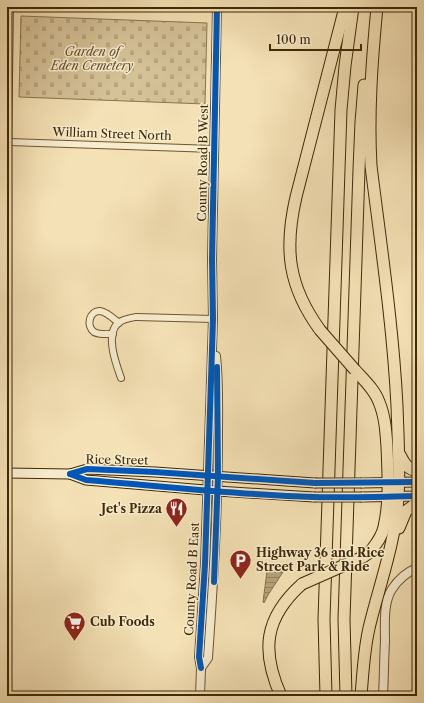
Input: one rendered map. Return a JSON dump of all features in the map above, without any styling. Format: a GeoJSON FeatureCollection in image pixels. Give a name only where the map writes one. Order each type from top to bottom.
{"type":"FeatureCollection","features":[{"type":"Feature","properties":{"kind":"highway"},"geometry":{"type":"LineString","coordinates":[[345,7],[296,197],[290,229],[290,254],[294,283],[305,308],[320,330],[375,393],[383,413],[394,482]]}},
{"type":"Feature","properties":{"kind":"highway"},"geometry":{"type":"LineString","coordinates":[[326,696],[324,619],[341,110],[353,7]]}},
{"type":"Feature","properties":{"kind":"highway"},"geometry":{"type":"LineString","coordinates":[[361,696],[367,638],[396,518],[393,497],[399,454],[395,367],[371,166],[370,138],[372,60],[376,7]]}},
{"type":"Feature","properties":{"kind":"highway"},"geometry":{"type":"LineString","coordinates":[[346,696],[344,619],[361,122],[370,39],[376,7]]}},
{"type":"Feature","properties":{"kind":"highway"},"geometry":{"type":"LineString","coordinates":[[399,454],[405,465],[410,470],[417,471]]}},
{"type":"Feature","properties":{"kind":"highway"},"geometry":{"type":"LineString","coordinates":[[281,696],[272,671],[269,657],[271,629],[282,604],[302,584],[364,557],[370,552],[380,538],[393,497]]}},
{"type":"Feature","properties":{"kind":"highway"},"geometry":{"type":"LineString","coordinates":[[385,566],[406,510],[417,503]]}},
{"type":"Feature","properties":{"kind":"main road","name":"Rice Street"},"geometry":{"type":"LineString","coordinates":[[7,473],[70,474],[87,469],[315,483],[417,482]]}},
{"type":"Feature","properties":{"kind":"main road","name":"Rice Street"},"geometry":{"type":"LineString","coordinates":[[70,474],[86,480],[207,491],[314,497],[417,496]]}},
{"type":"Feature","properties":{"kind":"street"},"geometry":{"type":"LineString","coordinates":[[7,220],[10,7]]}},
{"type":"Feature","properties":{"kind":"street","name":"County Road B West"},"geometry":{"type":"LineString","coordinates":[[207,491],[213,476],[218,378],[213,319],[212,260],[217,7]]}},
{"type":"Feature","properties":{"kind":"street","name":"William Street North"},"geometry":{"type":"LineString","coordinates":[[9,142],[214,149]]}},
{"type":"Feature","properties":{"kind":"street"},"geometry":{"type":"LineString","coordinates":[[113,334],[100,334],[94,332],[89,320],[91,316],[95,312],[100,311],[106,313],[119,323]]}},
{"type":"Feature","properties":{"kind":"street"},"geometry":{"type":"LineString","coordinates":[[121,378],[113,355],[113,334],[119,323],[136,317],[213,319]]}},
{"type":"Feature","properties":{"kind":"street","name":"County Road B East"},"geometry":{"type":"LineString","coordinates":[[201,668],[208,658],[214,567],[217,491],[213,476]]}},
{"type":"Feature","properties":{"kind":"street","name":"County Road B East"},"geometry":{"type":"LineString","coordinates":[[200,696],[201,668],[199,657],[205,564],[207,491]]}},
{"type":"Feature","properties":{"kind":"street"},"geometry":{"type":"LineString","coordinates":[[383,696],[386,612],[388,601],[391,590],[398,581],[406,574],[417,568]]}},
{"type":"Feature","properties":{"kind":"green space","name":"Garden of Eden Cemetery"},"geometry":{"type":"Polygon","coordinates":[[[21,16],[207,23],[205,104],[19,97],[21,16]]]}},
{"type":"Feature","properties":{"kind":"shaded area"},"geometry":{"type":"Polygon","coordinates":[[[270,569],[283,572],[264,603],[267,571],[270,569]]]}},
{"type":"Feature","properties":{"kind":"cycle path"},"geometry":{"type":"LineString","coordinates":[[201,668],[199,657],[205,564],[213,319],[212,259],[217,7]]}},
{"type":"Feature","properties":{"kind":"cycle path"},"geometry":{"type":"LineString","coordinates":[[214,582],[218,476],[217,367]]}},
{"type":"Feature","properties":{"kind":"cycle path"},"geometry":{"type":"LineString","coordinates":[[70,474],[87,469],[315,483],[417,482]]}},
{"type":"Feature","properties":{"kind":"cycle path"},"geometry":{"type":"LineString","coordinates":[[70,474],[86,480],[286,496],[417,496]]}},
{"type":"Feature","properties":{"kind":"place","name":"Jet's Pizza"},"geometry":{"type":"Point","coordinates":[177,528]}},
{"type":"Feature","properties":{"kind":"place","name":"Highway 36 and Rice Street Park & Ride"},"geometry":{"type":"Point","coordinates":[241,580]}},
{"type":"Feature","properties":{"kind":"place","name":"Cub Foods"},"geometry":{"type":"Point","coordinates":[74,642]}}]}
